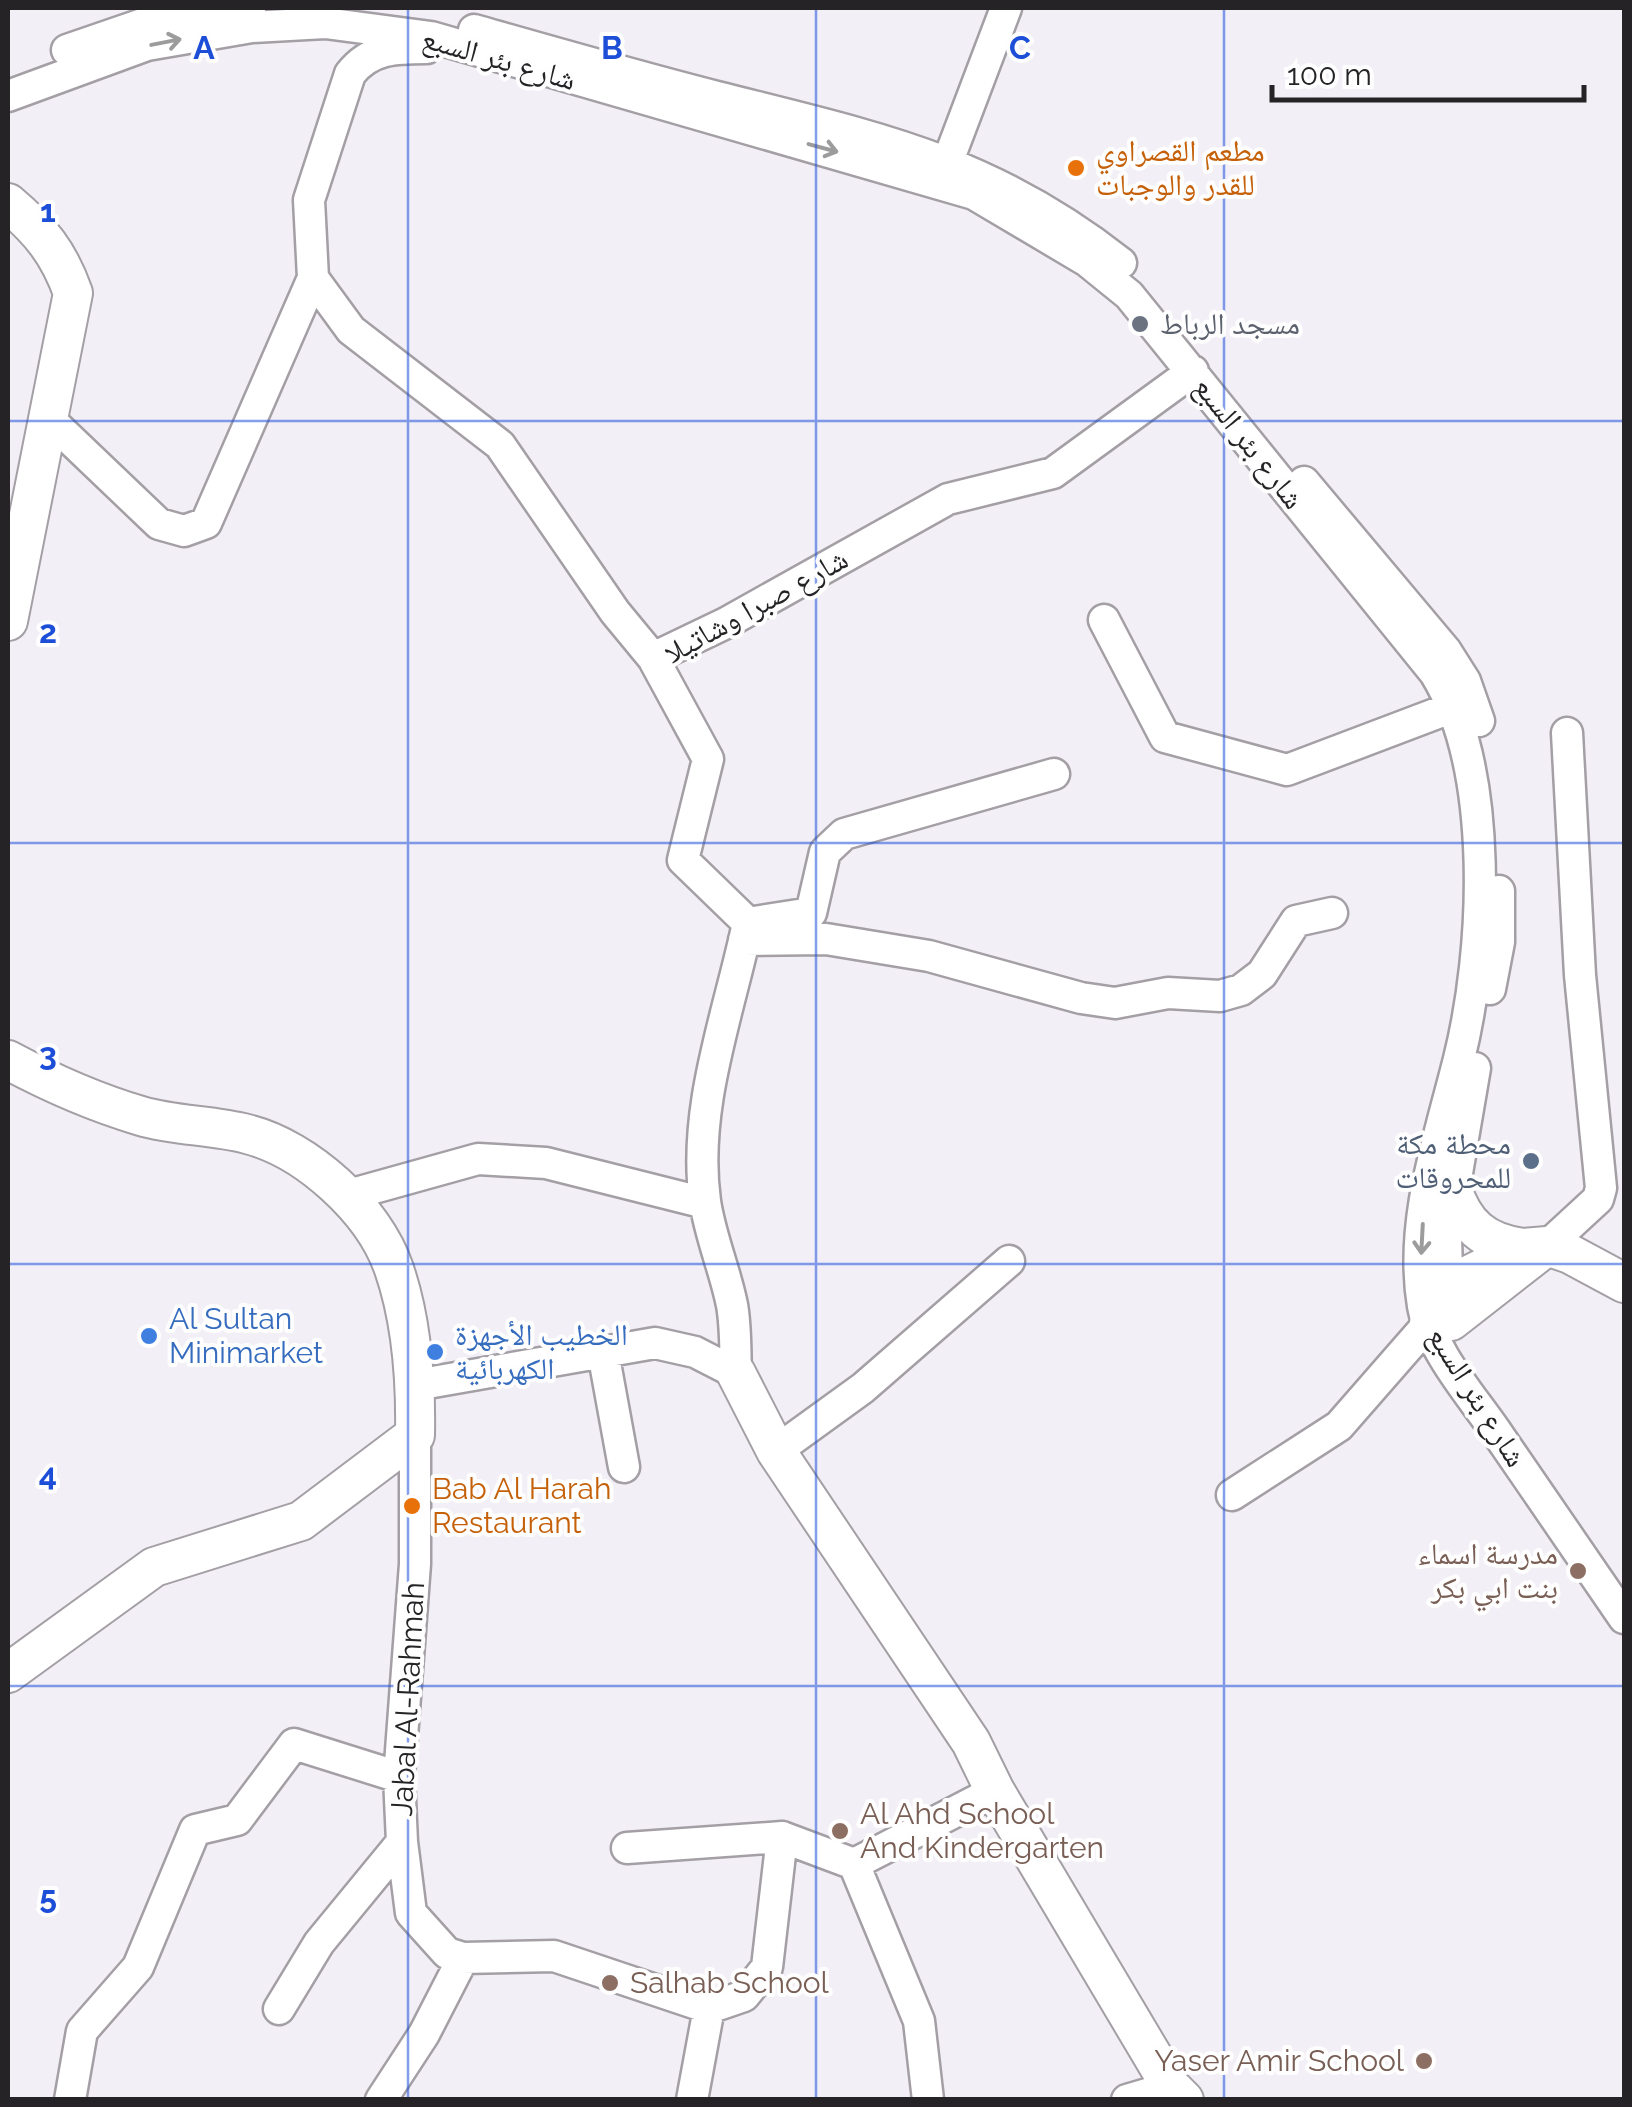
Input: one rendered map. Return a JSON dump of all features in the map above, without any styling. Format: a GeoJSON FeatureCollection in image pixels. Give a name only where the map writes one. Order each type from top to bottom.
{"type":"FeatureCollection","features":[{"type":"Feature","properties":{"kind":"main road"},"geometry":{"type":"LineString","coordinates":[[8,203],[37,228],[60,258],[72,293],[8,621]]}},
{"type":"Feature","properties":{"kind":"main road"},"geometry":{"type":"LineString","coordinates":[[8,1060],[142,1116],[262,1140],[306,1164],[345,1196],[376,1236],[395,1271],[416,1385],[414,1435],[300,1521],[154,1567],[8,1673]]}},
{"type":"Feature","properties":{"kind":"main road"},"geometry":{"type":"LineString","coordinates":[[1452,1188],[1459,1208],[1485,1239],[1535,1247],[1624,1283]]}},
{"type":"Feature","properties":{"kind":"main road"},"geometry":{"type":"LineString","coordinates":[[1442,1310],[1535,1247]]}},
{"type":"Feature","properties":{"kind":"main road"},"geometry":{"type":"LineString","coordinates":[[736,1374],[776,1450],[971,1742],[995,1791],[1178,2093]]}},
{"type":"Feature","properties":{"kind":"street"},"geometry":{"type":"LineString","coordinates":[[8,76],[164,17],[268,8]]}},
{"type":"Feature","properties":{"kind":"street","name":"شارع بئر السبع"},"geometry":{"type":"LineString","coordinates":[[355,8],[470,29],[948,161],[998,182],[1066,220],[1132,272],[1446,651],[1466,682],[1481,726],[1493,800],[1499,942],[1452,1188],[1442,1310],[1463,1384],[1624,1618]]}},
{"type":"Feature","properties":{"kind":"street"},"geometry":{"type":"LineString","coordinates":[[948,161],[1006,8]]}},
{"type":"Feature","properties":{"kind":"street","name":"شارع بئر السبع"},"geometry":{"type":"LineString","coordinates":[[8,96],[147,46],[252,28],[367,26],[466,48],[974,194],[1018,216],[1087,261],[1128,295],[1435,673],[1456,706],[1466,742],[1481,900],[1460,1055],[1423,1208],[1422,1286],[1442,1310],[1624,1591]]}},
{"type":"Feature","properties":{"kind":"street"},"geometry":{"type":"LineString","coordinates":[[50,419],[160,524],[184,531],[206,524],[313,278],[310,200],[350,74],[360,60],[377,52],[466,48]]}},
{"type":"Feature","properties":{"kind":"street"},"geometry":{"type":"LineString","coordinates":[[313,278],[351,330],[500,445],[615,612],[653,658]]}},
{"type":"Feature","properties":{"kind":"street","name":"شارع صبرا وشاتيلا"},"geometry":{"type":"LineString","coordinates":[[746,932],[683,860],[708,759],[653,658],[726,624],[948,499],[1053,473],[1193,371]]}},
{"type":"Feature","properties":{"kind":"street"},"geometry":{"type":"LineString","coordinates":[[1104,620],[1165,737],[1287,770],[1456,706]]}},
{"type":"Feature","properties":{"kind":"street"},"geometry":{"type":"LineString","coordinates":[[1535,1247],[1598,1200],[1601,1188],[1580,975],[1567,733]]}},
{"type":"Feature","properties":{"kind":"street"},"geometry":{"type":"LineString","coordinates":[[746,932],[811,913],[825,852],[844,834],[1054,774]]}},
{"type":"Feature","properties":{"kind":"street"},"geometry":{"type":"LineString","coordinates":[[746,932],[929,956],[1081,998],[1115,1003],[1168,993],[1220,996],[1241,990],[1262,974],[1296,921],[1332,914]]}},
{"type":"Feature","properties":{"kind":"street"},"geometry":{"type":"LineString","coordinates":[[736,1374],[733,1310],[706,1203],[705,1149],[718,1036],[731,1003],[746,932]]}},
{"type":"Feature","properties":{"kind":"street"},"geometry":{"type":"LineString","coordinates":[[345,1196],[478,1159],[546,1164],[706,1203]]}},
{"type":"Feature","properties":{"kind":"street"},"geometry":{"type":"LineString","coordinates":[[776,1450],[863,1388],[1008,1261]]}},
{"type":"Feature","properties":{"kind":"street"},"geometry":{"type":"LineString","coordinates":[[1232,1496],[1339,1426],[1442,1310]]}},
{"type":"Feature","properties":{"kind":"street"},"geometry":{"type":"LineString","coordinates":[[416,1385],[656,1343],[695,1352],[736,1374]]}},
{"type":"Feature","properties":{"kind":"street"},"geometry":{"type":"LineString","coordinates":[[602,1352],[624,1467]]}},
{"type":"Feature","properties":{"kind":"street","name":"Jabal Al-Rahmah"},"geometry":{"type":"LineString","coordinates":[[414,1435],[416,1564],[399,1777],[402,1842],[411,1913],[447,1953],[463,1958]]}},
{"type":"Feature","properties":{"kind":"street"},"geometry":{"type":"LineString","coordinates":[[70,2100],[82,2031],[138,1967],[196,1830],[237,1820],[294,1744],[399,1777]]}},
{"type":"Feature","properties":{"kind":"street"},"geometry":{"type":"LineString","coordinates":[[854,1864],[995,1791]]}},
{"type":"Feature","properties":{"kind":"street"},"geometry":{"type":"LineString","coordinates":[[381,2100],[424,2034],[463,1958],[554,1956],[709,2008],[744,1996],[767,1967],[782,1837]]}},
{"type":"Feature","properties":{"kind":"street"},"geometry":{"type":"LineString","coordinates":[[627,1848],[782,1837],[854,1864],[918,2021],[928,2100]]}},
{"type":"Feature","properties":{"kind":"street"},"geometry":{"type":"LineString","coordinates":[[280,2009],[319,1943],[402,1842]]}},
{"type":"Feature","properties":{"kind":"street"},"geometry":{"type":"LineString","coordinates":[[692,2100],[709,2008]]}},
{"type":"Feature","properties":{"kind":"street"},"geometry":{"type":"LineString","coordinates":[[1128,2100],[1178,2093]]}},
{"type":"Feature","properties":{"kind":"place","name":"مطعم القصراوي للقدر والوجبات"},"geometry":{"type":"Point","coordinates":[1076,168]}},
{"type":"Feature","properties":{"kind":"place","name":"مسجد الرباط"},"geometry":{"type":"Point","coordinates":[1140,324]}},
{"type":"Feature","properties":{"kind":"place","name":"محطة مكة للمحروقات"},"geometry":{"type":"Point","coordinates":[1531,1161]}},
{"type":"Feature","properties":{"kind":"place","name":"Al Sultan Minimarket"},"geometry":{"type":"Point","coordinates":[149,1336]}},
{"type":"Feature","properties":{"kind":"place","name":"الخطيب الأجهزة الكهربائية"},"geometry":{"type":"Point","coordinates":[435,1352]}},
{"type":"Feature","properties":{"kind":"place","name":"Bab Al Harah Restaurant"},"geometry":{"type":"Point","coordinates":[412,1506]}},
{"type":"Feature","properties":{"kind":"place","name":"مدرسة اسماء بنت ابي بكر"},"geometry":{"type":"Point","coordinates":[1578,1571]}},
{"type":"Feature","properties":{"kind":"place","name":"Al Ahd School And Kindergarten"},"geometry":{"type":"Point","coordinates":[840,1831]}},
{"type":"Feature","properties":{"kind":"place","name":"Salhab School"},"geometry":{"type":"Point","coordinates":[610,1983]}},
{"type":"Feature","properties":{"kind":"place","name":"Yaser Amir School"},"geometry":{"type":"Point","coordinates":[1424,2061]}}]}
